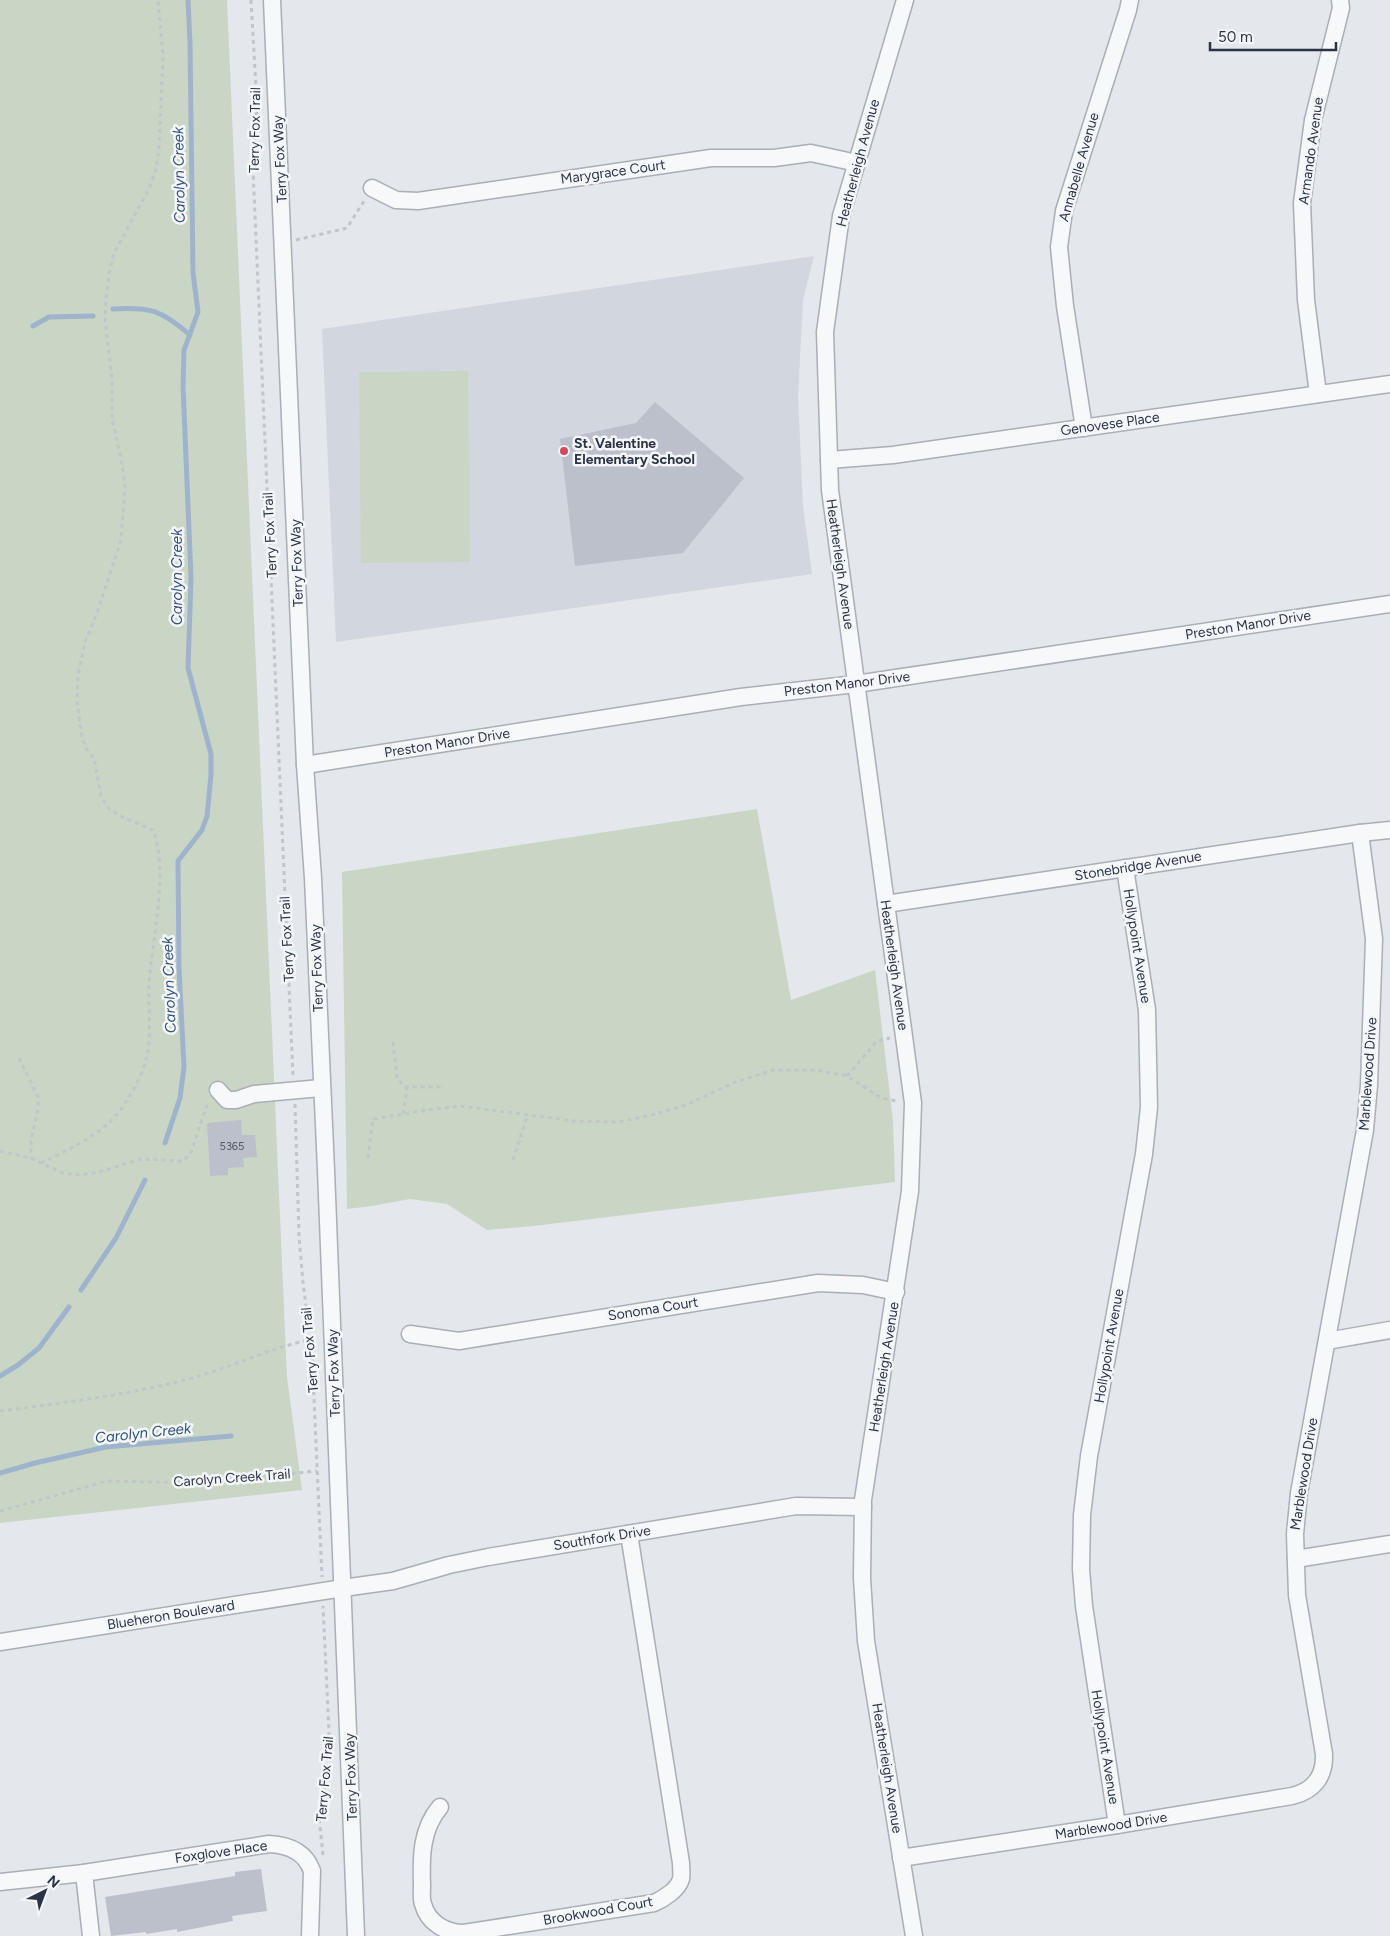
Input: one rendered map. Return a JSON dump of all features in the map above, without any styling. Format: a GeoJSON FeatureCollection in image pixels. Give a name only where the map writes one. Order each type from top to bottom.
{"type":"FeatureCollection","features":[{"type":"Feature","properties":{"kind":"street","name":"Terry Fox Way"},"geometry":{"type":"LineString","coordinates":[[272,0],[284,243],[305,765],[313,878],[326,1170],[356,1936]]}},
{"type":"Feature","properties":{"kind":"street","name":"Heatherleigh Avenue"},"geometry":{"type":"LineString","coordinates":[[905,0],[842,216],[825,332],[830,490],[913,1103],[910,1191],[863,1507],[862,1578],[866,1641],[914,1936]]}},
{"type":"Feature","properties":{"kind":"street","name":"Annabelle Avenue"},"geometry":{"type":"LineString","coordinates":[[1084,428],[1065,306],[1059,248],[1064,211],[1130,0]]}},
{"type":"Feature","properties":{"kind":"street","name":"Armando Avenue"},"geometry":{"type":"LineString","coordinates":[[1318,394],[1306,300],[1302,203],[1313,120],[1341,8],[1340,0]]}},
{"type":"Feature","properties":{"kind":"street","name":"Marygrace Court"},"geometry":{"type":"LineString","coordinates":[[372,188],[396,200],[418,201],[711,158],[774,158],[811,153],[857,163]]}},
{"type":"Feature","properties":{"kind":"street","name":"Genovese Place"},"geometry":{"type":"LineString","coordinates":[[829,460],[893,455],[1390,384]]}},
{"type":"Feature","properties":{"kind":"street","name":"Preston Manor Drive"},"geometry":{"type":"LineString","coordinates":[[305,765],[741,697],[856,684],[1390,604]]}},
{"type":"Feature","properties":{"kind":"street","name":"Stonebridge Avenue"},"geometry":{"type":"LineString","coordinates":[[886,904],[1390,830]]}},
{"type":"Feature","properties":{"kind":"street","name":"Marblewood Drive"},"geometry":{"type":"LineString","coordinates":[[901,1858],[1117,1825],[1300,1794],[1308,1790],[1321,1775],[1324,1768],[1324,1754],[1297,1595],[1295,1534],[1298,1493],[1365,1130],[1369,1085],[1374,939],[1360,833]]}},
{"type":"Feature","properties":{"kind":"street","name":"Hollypoint Avenue"},"geometry":{"type":"LineString","coordinates":[[1117,1825],[1086,1626],[1081,1569],[1082,1515],[1089,1456],[1144,1154],[1149,1107],[1148,1010],[1124,868]]}},
{"type":"Feature","properties":{"kind":"street"},"geometry":{"type":"LineString","coordinates":[[218,1090],[227,1100],[236,1100],[254,1094],[321,1088]]}},
{"type":"Feature","properties":{"kind":"street","name":"Sonoma Court"},"geometry":{"type":"LineString","coordinates":[[410,1334],[459,1341],[818,1283],[862,1285],[896,1292]]}},
{"type":"Feature","properties":{"kind":"street"},"geometry":{"type":"LineString","coordinates":[[1327,1341],[1390,1330]]}},
{"type":"Feature","properties":{"kind":"street","name":"Southfork Drive"},"geometry":{"type":"LineString","coordinates":[[343,1588],[393,1582],[449,1565],[488,1557],[796,1506],[863,1507]]}},
{"type":"Feature","properties":{"kind":"street","name":"Brookwood Court"},"geometry":{"type":"LineString","coordinates":[[440,1807],[435,1813],[424,1840],[421,1865],[422,1904],[430,1918],[448,1932],[464,1933],[654,1903],[666,1897],[680,1882],[681,1863],[630,1534]]}},
{"type":"Feature","properties":{"kind":"street"},"geometry":{"type":"LineString","coordinates":[[1296,1559],[1390,1544]]}},
{"type":"Feature","properties":{"kind":"street","name":"Blueheron Boulevard"},"geometry":{"type":"LineString","coordinates":[[0,1642],[343,1588]]}},
{"type":"Feature","properties":{"kind":"street","name":"Foxglove Place"},"geometry":{"type":"LineString","coordinates":[[0,1882],[84,1873],[269,1844],[284,1845],[305,1857],[312,1871],[310,1936]]}},
{"type":"Feature","properties":{"kind":"street"},"geometry":{"type":"LineString","coordinates":[[84,1873],[91,1936]]}},
{"type":"Feature","properties":{"kind":"path"},"geometry":{"type":"LineString","coordinates":[[41,1163],[88,1138],[118,1113],[141,1075],[147,1053],[150,979],[160,865],[156,838],[152,830],[124,818],[108,808],[101,796],[94,758],[86,748],[82,737],[77,702],[78,675],[85,642],[98,610],[121,540],[125,486],[112,419],[112,378],[105,320],[106,298],[114,253],[149,189],[156,169],[160,148],[163,56],[158,0]]}},
{"type":"Feature","properties":{"kind":"path","name":"Terry Fox Trail"},"geometry":{"type":"LineString","coordinates":[[251,0],[257,105],[254,180],[293,1069]]}},
{"type":"Feature","properties":{"kind":"path"},"geometry":{"type":"LineString","coordinates":[[284,243],[347,228],[372,188]]}},
{"type":"Feature","properties":{"kind":"path"},"geometry":{"type":"LineString","coordinates":[[847,1076],[878,1040],[904,1036]]}},
{"type":"Feature","properties":{"kind":"path"},"geometry":{"type":"LineString","coordinates":[[393,1042],[397,1078],[407,1088],[445,1088]]}},
{"type":"Feature","properties":{"kind":"path"},"geometry":{"type":"LineString","coordinates":[[19,1058],[38,1097],[38,1109],[31,1141],[31,1158]]}},
{"type":"Feature","properties":{"kind":"path"},"geometry":{"type":"LineString","coordinates":[[368,1158],[373,1119],[461,1106],[574,1121],[618,1122],[686,1105],[733,1083],[773,1070],[815,1070],[847,1076],[881,1098],[913,1103]]}},
{"type":"Feature","properties":{"kind":"path"},"geometry":{"type":"LineString","coordinates":[[403,1114],[407,1088]]}},
{"type":"Feature","properties":{"kind":"path"},"geometry":{"type":"LineString","coordinates":[[0,1151],[31,1158],[62,1173],[80,1175],[99,1172],[141,1159],[182,1161],[190,1155],[207,1103],[218,1090]]}},
{"type":"Feature","properties":{"kind":"path","name":"Terry Fox Trail"},"geometry":{"type":"LineString","coordinates":[[294,1105],[299,1236],[310,1339],[321,1566]]}},
{"type":"Feature","properties":{"kind":"path"},"geometry":{"type":"LineString","coordinates":[[513,1160],[527,1116]]}},
{"type":"Feature","properties":{"kind":"path"},"geometry":{"type":"LineString","coordinates":[[0,1411],[115,1396],[182,1381],[270,1350],[310,1339],[332,1337]]}},
{"type":"Feature","properties":{"kind":"path","name":"Carolyn Creek Trail"},"geometry":{"type":"LineString","coordinates":[[0,1511],[107,1481],[199,1483],[317,1471]]}},
{"type":"Feature","properties":{"kind":"path","name":"Terry Fox Trail"},"geometry":{"type":"LineString","coordinates":[[323,1859],[319,1817],[327,1779],[329,1732],[324,1622]]}},
{"type":"Feature","properties":{"kind":"shaded area","name":"St. Valentine Elementary School"},"geometry":{"type":"Polygon","coordinates":[[[814,256],[803,300],[798,396],[803,506],[812,574],[336,642],[322,329],[814,256]]]}},
{"type":"Feature","properties":{"kind":"green space"},"geometry":{"type":"Polygon","coordinates":[[[0,0],[227,0],[287,1377],[302,1490],[0,1523],[0,0]]]}},
{"type":"Feature","properties":{"kind":"green space"},"geometry":{"type":"Polygon","coordinates":[[[468,371],[470,562],[361,563],[359,372],[468,371]]]}},
{"type":"Feature","properties":{"kind":"green space"},"geometry":{"type":"Polygon","coordinates":[[[757,809],[791,1000],[875,970],[893,1121],[895,1182],[534,1226],[487,1230],[447,1204],[410,1199],[347,1209],[342,872],[757,809]]]}},
{"type":"Feature","properties":{"kind":"building"},"geometry":{"type":"Polygon","coordinates":[[[655,402],[744,478],[683,553],[575,566],[560,439],[636,423],[655,402]]]}},
{"type":"Feature","properties":{"kind":"building"},"geometry":{"type":"Polygon","coordinates":[[[241,1120],[242,1135],[255,1135],[257,1157],[243,1158],[244,1167],[228,1168],[228,1175],[210,1176],[207,1123],[241,1120]]]}},
{"type":"Feature","properties":{"kind":"building"},"geometry":{"type":"Polygon","coordinates":[[[261,1869],[267,1911],[232,1916],[233,1921],[177,1932],[177,1929],[146,1934],[146,1932],[111,1936],[105,1897],[235,1876],[235,1872],[261,1869]]]}},
{"type":"Feature","properties":{"kind":"waterway","name":"Carolyn Creek"},"geometry":{"type":"LineString","coordinates":[[165,1143],[180,1098],[184,1067],[179,968],[178,861],[202,830],[207,816],[211,775],[211,754],[188,668],[191,578],[183,386],[184,350],[198,312],[193,273],[188,0]]}},
{"type":"Feature","properties":{"kind":"waterway"},"geometry":{"type":"LineString","coordinates":[[113,309],[137,309],[155,312],[171,320],[190,335]]}},
{"type":"Feature","properties":{"kind":"waterway"},"geometry":{"type":"LineString","coordinates":[[33,326],[49,317],[93,316]]}},
{"type":"Feature","properties":{"kind":"waterway","name":"Carolyn Creek"},"geometry":{"type":"LineString","coordinates":[[81,1290],[116,1238],[145,1180]]}},
{"type":"Feature","properties":{"kind":"waterway","name":"Carolyn Creek"},"geometry":{"type":"LineString","coordinates":[[0,1376],[18,1365],[39,1348],[69,1307]]}},
{"type":"Feature","properties":{"kind":"waterway","name":"Carolyn Creek"},"geometry":{"type":"LineString","coordinates":[[0,1473],[106,1447],[231,1436]]}},
{"type":"Feature","properties":{"kind":"place","name":"St. Valentine Elementary School"},"geometry":{"type":"Point","coordinates":[564,451]}}]}
